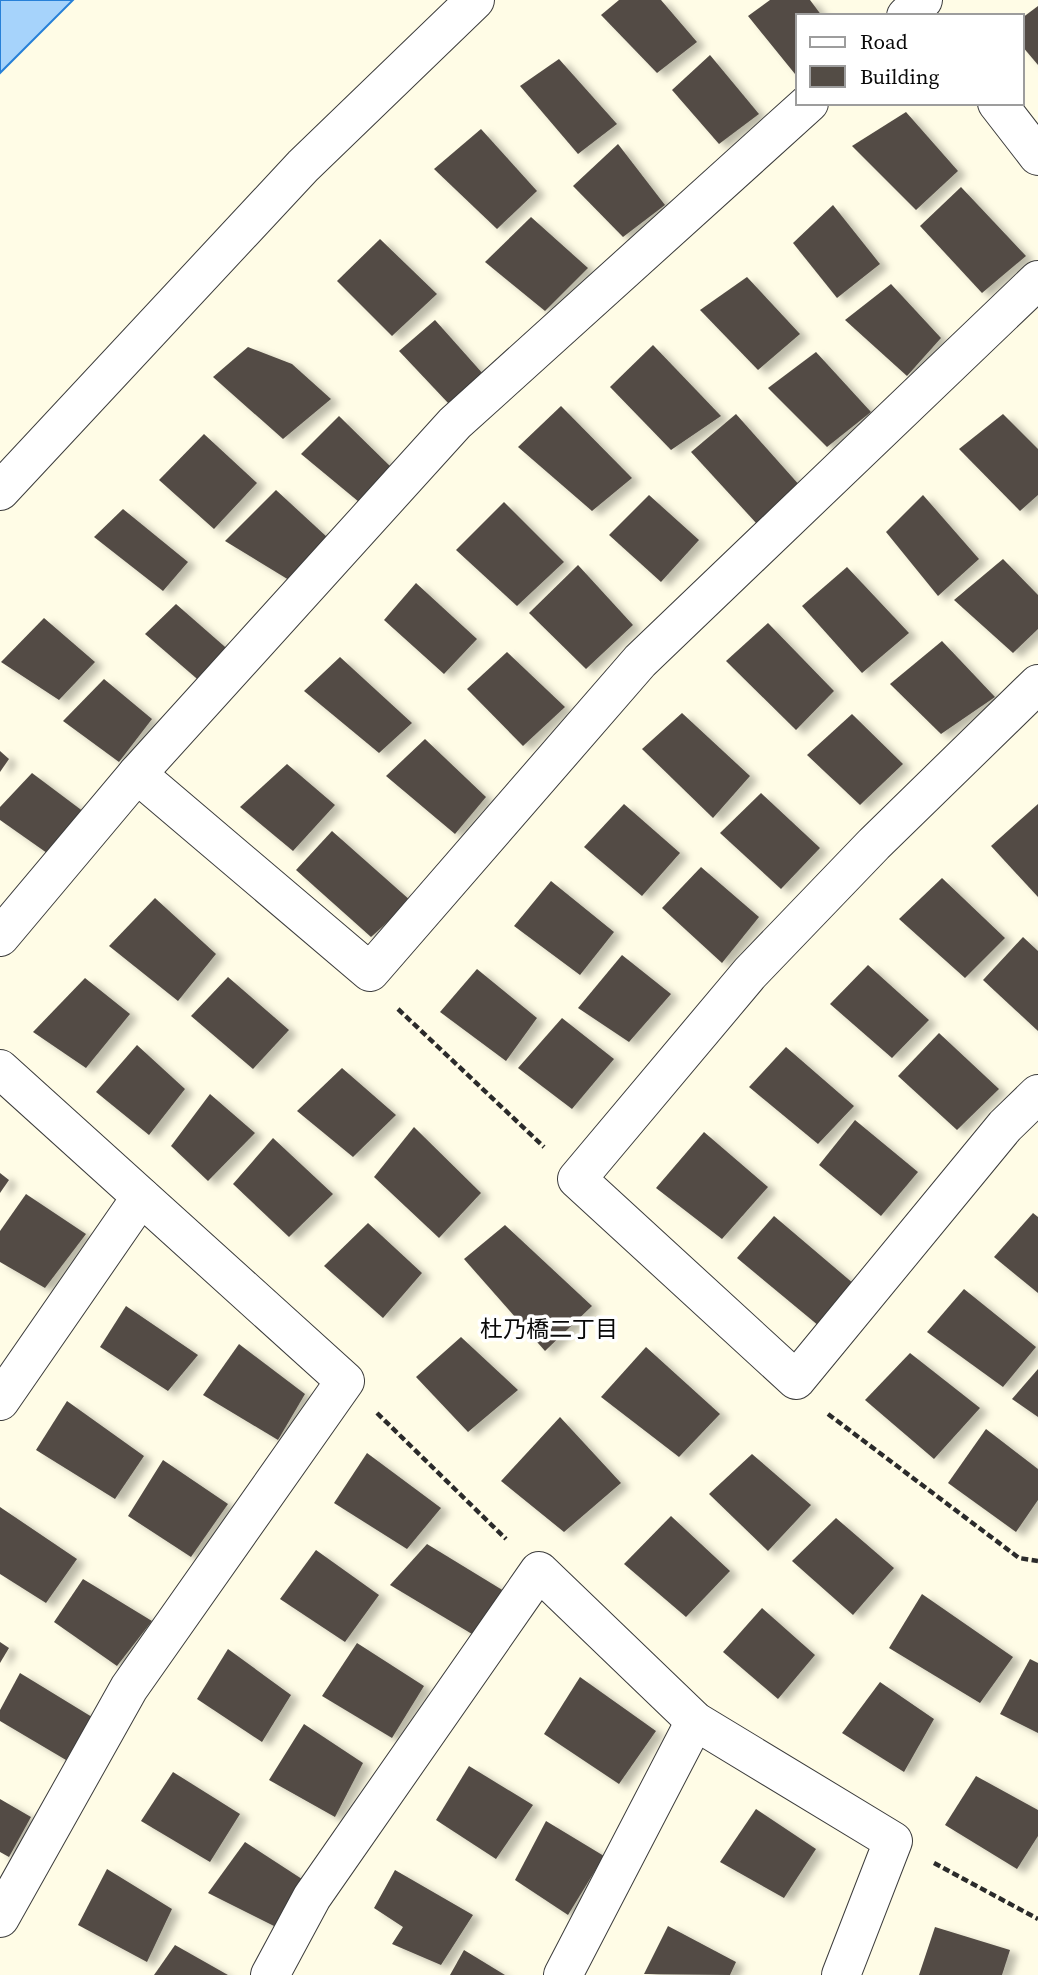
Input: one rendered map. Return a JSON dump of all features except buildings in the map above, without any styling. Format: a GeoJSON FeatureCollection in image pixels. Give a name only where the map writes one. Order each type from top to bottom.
{"type":"FeatureCollection","features":[{"type":"Feature","properties":{"kind":"street"},"geometry":{"type":"LineString","coordinates":[[0,491],[303,166],[475,0]]}},
{"type":"Feature","properties":{"kind":"street"},"geometry":{"type":"LineString","coordinates":[[0,937],[137,774],[455,423],[806,105]]}},
{"type":"Feature","properties":{"kind":"street"},"geometry":{"type":"LineString","coordinates":[[999,105],[1038,156]]}},
{"type":"Feature","properties":{"kind":"street"},"geometry":{"type":"LineString","coordinates":[[137,774],[370,972],[640,661],[1038,280]]}},
{"type":"Feature","properties":{"kind":"street"},"geometry":{"type":"LineString","coordinates":[[1038,684],[874,844],[750,974],[577,1179],[796,1380],[1005,1126],[1038,1094]]}},
{"type":"Feature","properties":{"kind":"street"},"geometry":{"type":"LineString","coordinates":[[0,1069],[345,1381],[129,1688],[0,1919]]}},
{"type":"Feature","properties":{"kind":"street"},"geometry":{"type":"LineString","coordinates":[[0,1401],[141,1197]]}},
{"type":"Feature","properties":{"kind":"street"},"geometry":{"type":"LineString","coordinates":[[270,1975],[312,1897],[539,1571],[695,1721],[893,1841],[841,1975]]}},
{"type":"Feature","properties":{"kind":"street"},"geometry":{"type":"LineString","coordinates":[[563,1975],[695,1721]]}},
{"type":"Feature","properties":{"kind":"path"},"geometry":{"type":"LineString","coordinates":[[370,972],[390,1001],[577,1179]]}},
{"type":"Feature","properties":{"kind":"path"},"geometry":{"type":"LineString","coordinates":[[796,1380],[829,1414],[1019,1558],[1038,1562]]}},
{"type":"Feature","properties":{"kind":"path"},"geometry":{"type":"LineString","coordinates":[[345,1381],[539,1571]]}},
{"type":"Feature","properties":{"kind":"path"},"geometry":{"type":"LineString","coordinates":[[893,1841],[1038,1919]]}},
{"type":"Feature","properties":{"kind":"water"},"geometry":{"type":"Polygon","coordinates":[[[0,0],[73,0],[0,73],[0,0]]]}},
{"type":"Feature","properties":{"kind":"district","name":"杜乃橋二丁目"},"geometry":{"type":"Point","coordinates":[549,1329]}}]}
